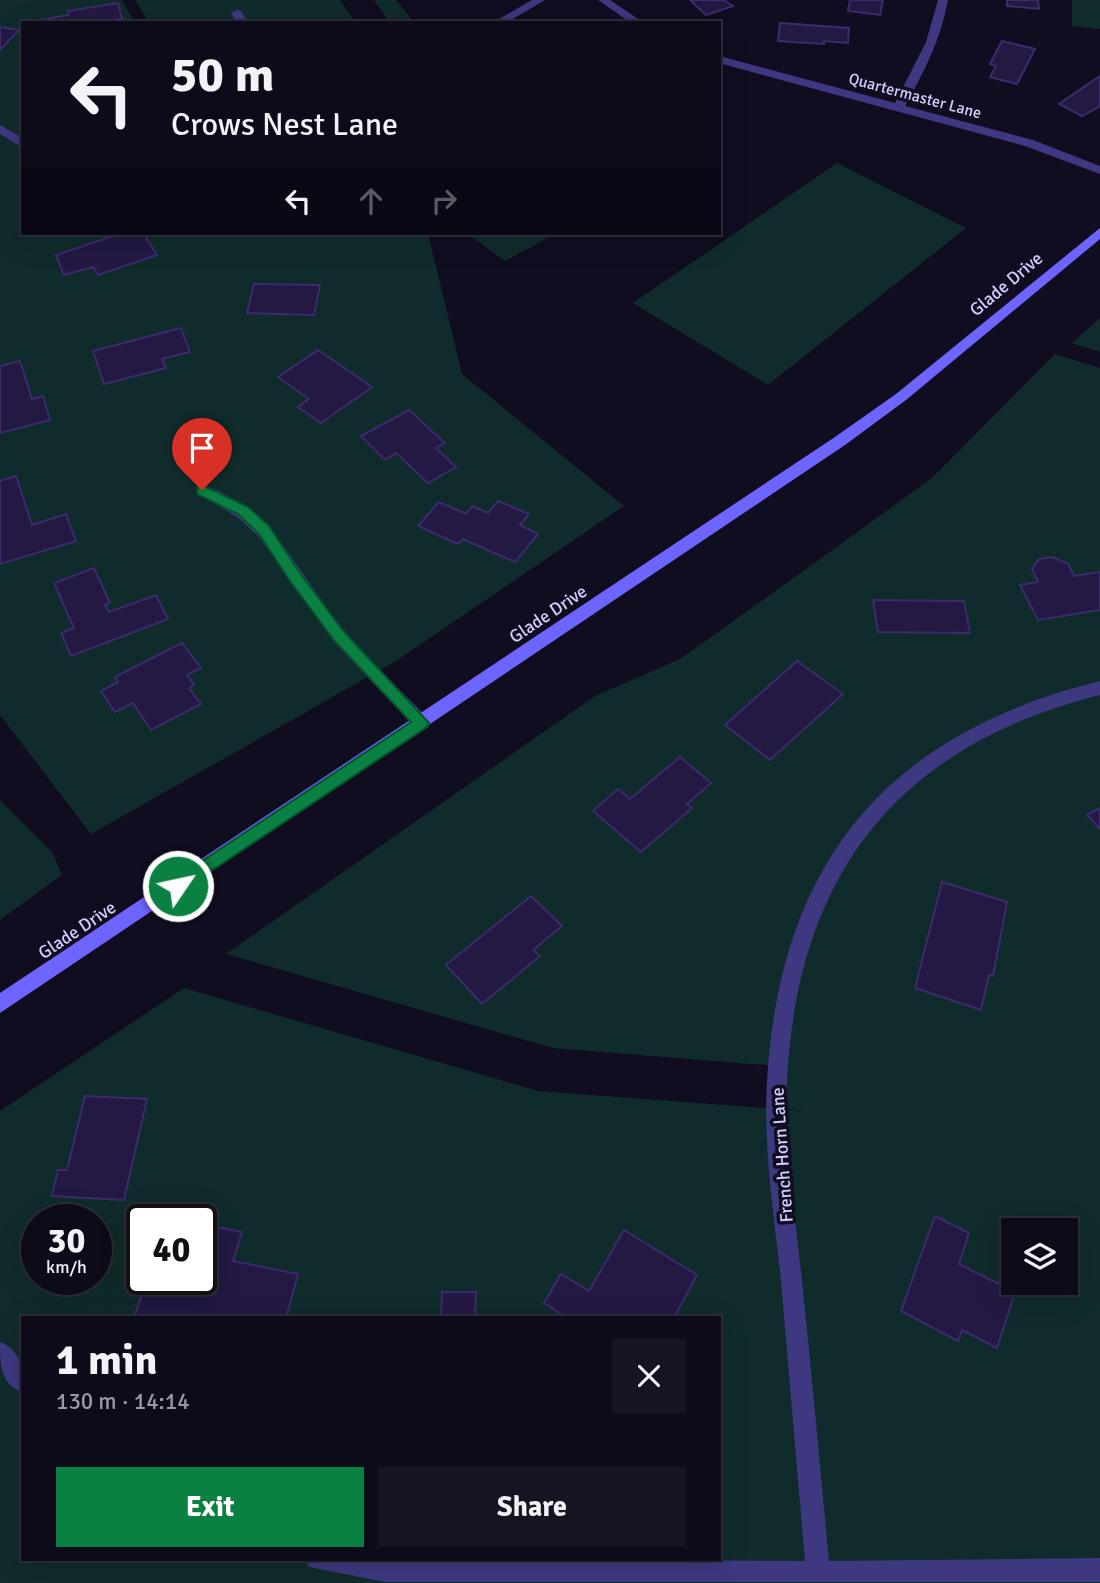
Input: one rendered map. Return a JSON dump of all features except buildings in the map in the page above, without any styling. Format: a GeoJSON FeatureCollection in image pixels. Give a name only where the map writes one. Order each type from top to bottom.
{"type":"FeatureCollection","features":[{"type":"Feature","properties":{"kind":"street"},"geometry":{"type":"LineString","coordinates":[[501,21],[540,0]]}},
{"type":"Feature","properties":{"kind":"street"},"geometry":{"type":"LineString","coordinates":[[603,0],[636,21]]}},
{"type":"Feature","properties":{"kind":"street"},"geometry":{"type":"LineString","coordinates":[[898,108],[928,54],[943,0]]}},
{"type":"Feature","properties":{"kind":"street","name":"Quartermaster Lane"},"geometry":{"type":"LineString","coordinates":[[721,59],[1029,143],[1100,170]]}},
{"type":"Feature","properties":{"kind":"street"},"geometry":{"type":"LineString","coordinates":[[0,128],[21,143]]}},
{"type":"Feature","properties":{"kind":"street","name":"Glade Drive"},"geometry":{"type":"LineString","coordinates":[[0,1004],[840,441],[901,397],[1100,232]]}},
{"type":"Feature","properties":{"kind":"street"},"geometry":{"type":"LineString","coordinates":[[202,490],[243,510],[264,530],[339,636],[422,723]]}},
{"type":"Feature","properties":{"kind":"street","name":"French Horn Lane"},"geometry":{"type":"LineString","coordinates":[[818,1573],[778,1119],[777,1081],[786,1003],[805,925],[826,875],[858,828],[895,790],[946,751],[995,723],[1051,701],[1100,688]]}},
{"type":"Feature","properties":{"kind":"street"},"geometry":{"type":"LineString","coordinates":[[0,1353],[21,1379]]}},
{"type":"Feature","properties":{"kind":"street"},"geometry":{"type":"LineString","coordinates":[[329,1561],[385,1570],[818,1573],[1100,1570]]}},
{"type":"Feature","properties":{"kind":"green space"},"geometry":{"type":"Polygon","coordinates":[[[0,0],[122,0],[134,21],[21,21],[21,235],[428,235],[462,374],[624,506],[396,661],[91,834],[0,715],[0,0]]]}},
{"type":"Feature","properties":{"kind":"green space"},"geometry":{"type":"Polygon","coordinates":[[[135,0],[340,0],[355,21],[148,21],[135,0]]]}},
{"type":"Feature","properties":{"kind":"green space"},"geometry":{"type":"Polygon","coordinates":[[[374,0],[396,0],[414,21],[389,21],[374,0]]]}},
{"type":"Feature","properties":{"kind":"green space"},"geometry":{"type":"Polygon","coordinates":[[[1072,0],[1100,0],[1100,29],[1072,26],[1072,0]]]}},
{"type":"Feature","properties":{"kind":"green space"},"geometry":{"type":"Polygon","coordinates":[[[837,163],[966,228],[768,385],[633,303],[837,163]]]}},
{"type":"Feature","properties":{"kind":"green space"},"geometry":{"type":"Polygon","coordinates":[[[469,235],[553,235],[505,261],[469,235]]]}},
{"type":"Feature","properties":{"kind":"green space"},"geometry":{"type":"Polygon","coordinates":[[[1100,318],[1100,352],[1072,343],[1100,318]]]}},
{"type":"Feature","properties":{"kind":"green space"},"geometry":{"type":"Polygon","coordinates":[[[1055,354],[1100,368],[1100,1583],[0,1583],[0,1111],[184,988],[538,1091],[804,1111],[778,1107],[778,1066],[553,1048],[226,954],[595,696],[680,659],[933,477],[1055,354]]]}},
{"type":"Feature","properties":{"kind":"green space"},"geometry":{"type":"Polygon","coordinates":[[[0,800],[52,852],[62,875],[0,920],[0,800]]]}},
{"type":"Feature","properties":{"kind":"route"},"geometry":{"type":"LineString","coordinates":[[178,886],[422,723],[339,636],[264,530],[243,510],[202,490]]}}]}
